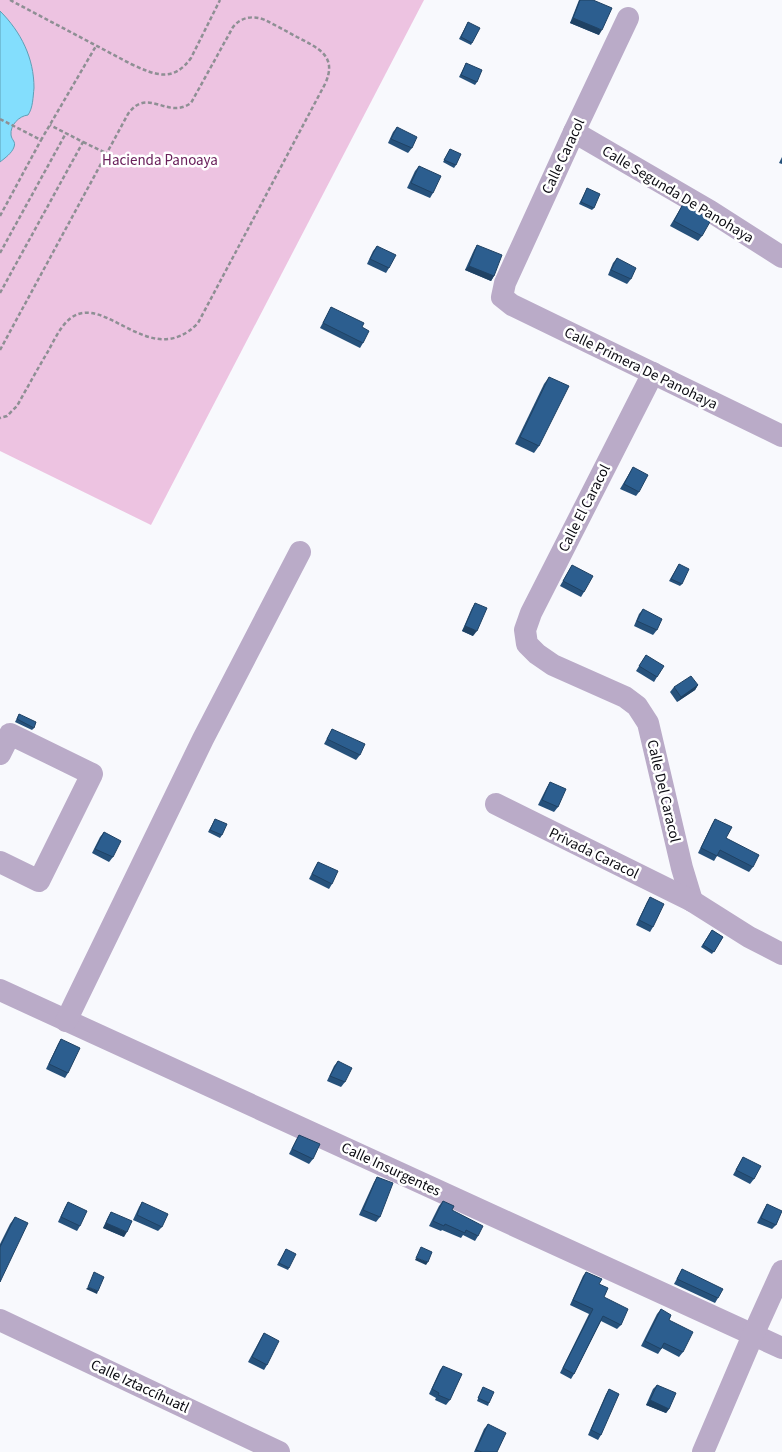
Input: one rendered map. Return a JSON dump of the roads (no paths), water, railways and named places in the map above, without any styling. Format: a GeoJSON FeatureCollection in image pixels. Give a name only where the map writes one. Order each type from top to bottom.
{"type":"FeatureCollection","features":[{"type":"Feature","properties":{"kind":"street","name":"Calle Caracol"},"geometry":{"type":"LineString","coordinates":[[502,297],[505,283],[628,18]]}},
{"type":"Feature","properties":{"kind":"street","name":"Calle Segunda De Panohaya"},"geometry":{"type":"LineString","coordinates":[[574,132],[710,211],[782,257]]}},
{"type":"Feature","properties":{"kind":"street","name":"Calle Primera De Panohaya"},"geometry":{"type":"LineString","coordinates":[[502,297],[512,305],[782,436]]}},
{"type":"Feature","properties":{"kind":"street","name":"Calle El Caracol"},"geometry":{"type":"LineString","coordinates":[[527,644],[525,630],[530,613],[653,373]]}},
{"type":"Feature","properties":{"kind":"street"},"geometry":{"type":"LineString","coordinates":[[66,1021],[203,739],[300,552]]}},
{"type":"Feature","properties":{"kind":"street","name":"Calle Del Caracol"},"geometry":{"type":"LineString","coordinates":[[527,644],[553,665],[625,697],[637,706],[648,723],[682,868],[692,901]]}},
{"type":"Feature","properties":{"kind":"street"},"geometry":{"type":"LineString","coordinates":[[0,754],[10,734],[92,774],[39,881],[0,862]]}},
{"type":"Feature","properties":{"kind":"street","name":"Privada Caracol"},"geometry":{"type":"LineString","coordinates":[[496,804],[692,901]]}},
{"type":"Feature","properties":{"kind":"street"},"geometry":{"type":"LineString","coordinates":[[692,901],[749,937],[782,954]]}},
{"type":"Feature","properties":{"kind":"street","name":"Calle Insurgentes"},"geometry":{"type":"LineString","coordinates":[[0,990],[782,1348]]}},
{"type":"Feature","properties":{"kind":"street"},"geometry":{"type":"LineString","coordinates":[[703,1452],[752,1335],[782,1271]]}},
{"type":"Feature","properties":{"kind":"street","name":"Calle Iztaccíhuatl"},"geometry":{"type":"LineString","coordinates":[[0,1320],[280,1452]]}},
{"type":"Feature","properties":{"kind":"water"},"geometry":{"type":"Polygon","coordinates":[[[0,11],[14,28],[25,46],[32,66],[34,88],[30,112],[28,115],[18,119],[12,128],[11,135],[15,143],[14,147],[0,162],[0,11]]]}},
{"type":"Feature","properties":{"kind":"park label","name":"Hacienda Panoaya"},"geometry":{"type":"Point","coordinates":[160,160]}}]}
